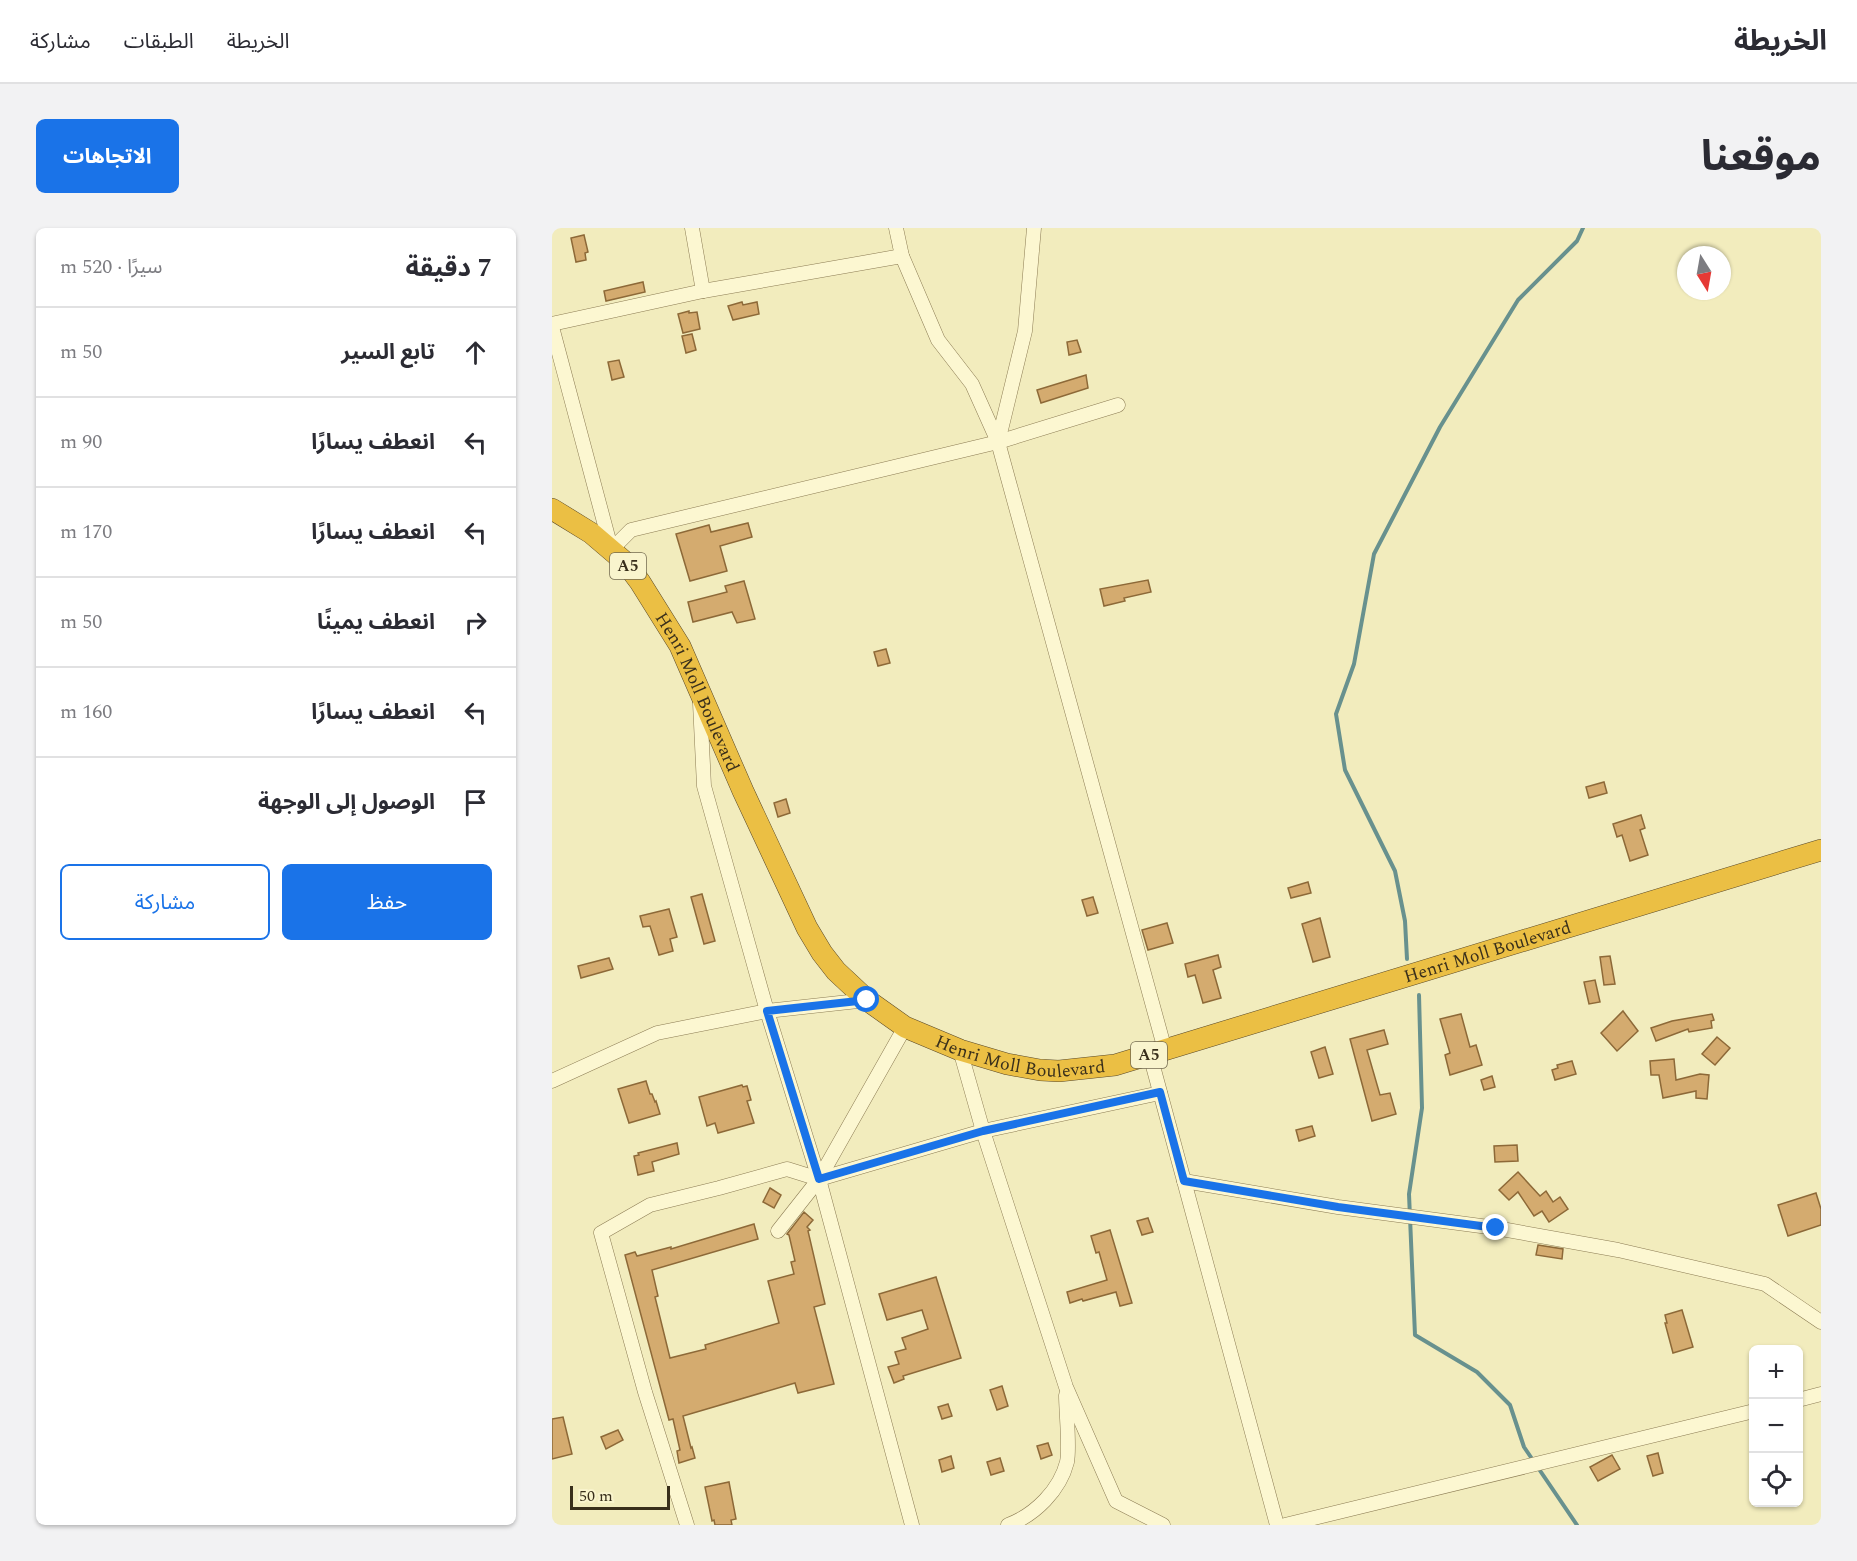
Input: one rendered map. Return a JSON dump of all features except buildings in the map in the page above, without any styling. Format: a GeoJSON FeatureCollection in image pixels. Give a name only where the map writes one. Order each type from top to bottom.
{"type":"FeatureCollection","features":[{"type":"Feature","properties":{"kind":"highway","name":"Henri Moll Boulevard"},"geometry":{"type":"LineString","coordinates":[[552,509],[591,533],[625,562],[680,646],[743,791],[807,928],[836,971],[867,1000],[905,1027],[960,1050],[1007,1064],[1059,1071],[1115,1065],[1821,850]]}},
{"type":"Feature","properties":{"kind":"street"},"geometry":{"type":"LineString","coordinates":[[692,228],[703,291]]}},
{"type":"Feature","properties":{"kind":"street"},"geometry":{"type":"LineString","coordinates":[[896,228],[902,256],[938,340],[972,384],[999,442],[1157,1052],[1160,1092],[1277,1525]]}},
{"type":"Feature","properties":{"kind":"street"},"geometry":{"type":"LineString","coordinates":[[999,442],[1025,331],[1034,228]]}},
{"type":"Feature","properties":{"kind":"street"},"geometry":{"type":"LineString","coordinates":[[611,550],[552,325],[703,291],[902,256]]}},
{"type":"Feature","properties":{"kind":"street"},"geometry":{"type":"LineString","coordinates":[[611,550],[631,530],[999,442],[1118,405]]}},
{"type":"Feature","properties":{"kind":"street"},"geometry":{"type":"LineString","coordinates":[[700,692],[704,786],[767,1011],[819,1179],[912,1525]]}},
{"type":"Feature","properties":{"kind":"street"},"geometry":{"type":"LineString","coordinates":[[552,1081],[657,1033],[767,1011],[867,1000]]}},
{"type":"Feature","properties":{"kind":"street"},"geometry":{"type":"LineString","coordinates":[[777,1232],[819,1179],[905,1027]]}},
{"type":"Feature","properties":{"kind":"street"},"geometry":{"type":"LineString","coordinates":[[960,1050],[983,1131],[1066,1387],[1116,1501],[1163,1525]]}},
{"type":"Feature","properties":{"kind":"street"},"geometry":{"type":"LineString","coordinates":[[687,1525],[645,1392],[601,1233],[650,1205],[787,1169],[819,1179],[983,1131],[1160,1092]]}},
{"type":"Feature","properties":{"kind":"street"},"geometry":{"type":"LineString","coordinates":[[1184,1181],[1338,1207],[1496,1228],[1618,1250],[1766,1284],[1821,1322]]}},
{"type":"Feature","properties":{"kind":"street"},"geometry":{"type":"LineString","coordinates":[[1008,1525],[1019,1521],[1053,1493],[1067,1461],[1066,1387]]}},
{"type":"Feature","properties":{"kind":"street"},"geometry":{"type":"LineString","coordinates":[[1802,1399],[1821,1394]]}},
{"type":"Feature","properties":{"kind":"street"},"geometry":{"type":"LineString","coordinates":[[1285,1525],[1749,1412]]}},
{"type":"Feature","properties":{"kind":"waterway"},"geometry":{"type":"LineString","coordinates":[[1407,959],[1405,921],[1395,871],[1345,770],[1336,714],[1354,664],[1374,554],[1440,427],[1518,300],[1577,241],[1583,228]]}},
{"type":"Feature","properties":{"kind":"waterway"},"geometry":{"type":"LineString","coordinates":[[1419,995],[1422,1108],[1409,1194],[1415,1335],[1477,1372],[1510,1405],[1524,1447],[1577,1525]]}},
{"type":"Feature","properties":{"kind":"route"},"geometry":{"type":"LineString","coordinates":[[867,1000],[767,1011],[819,1179],[983,1131],[1160,1092],[1184,1181],[1338,1207],[1496,1228]]}}]}
